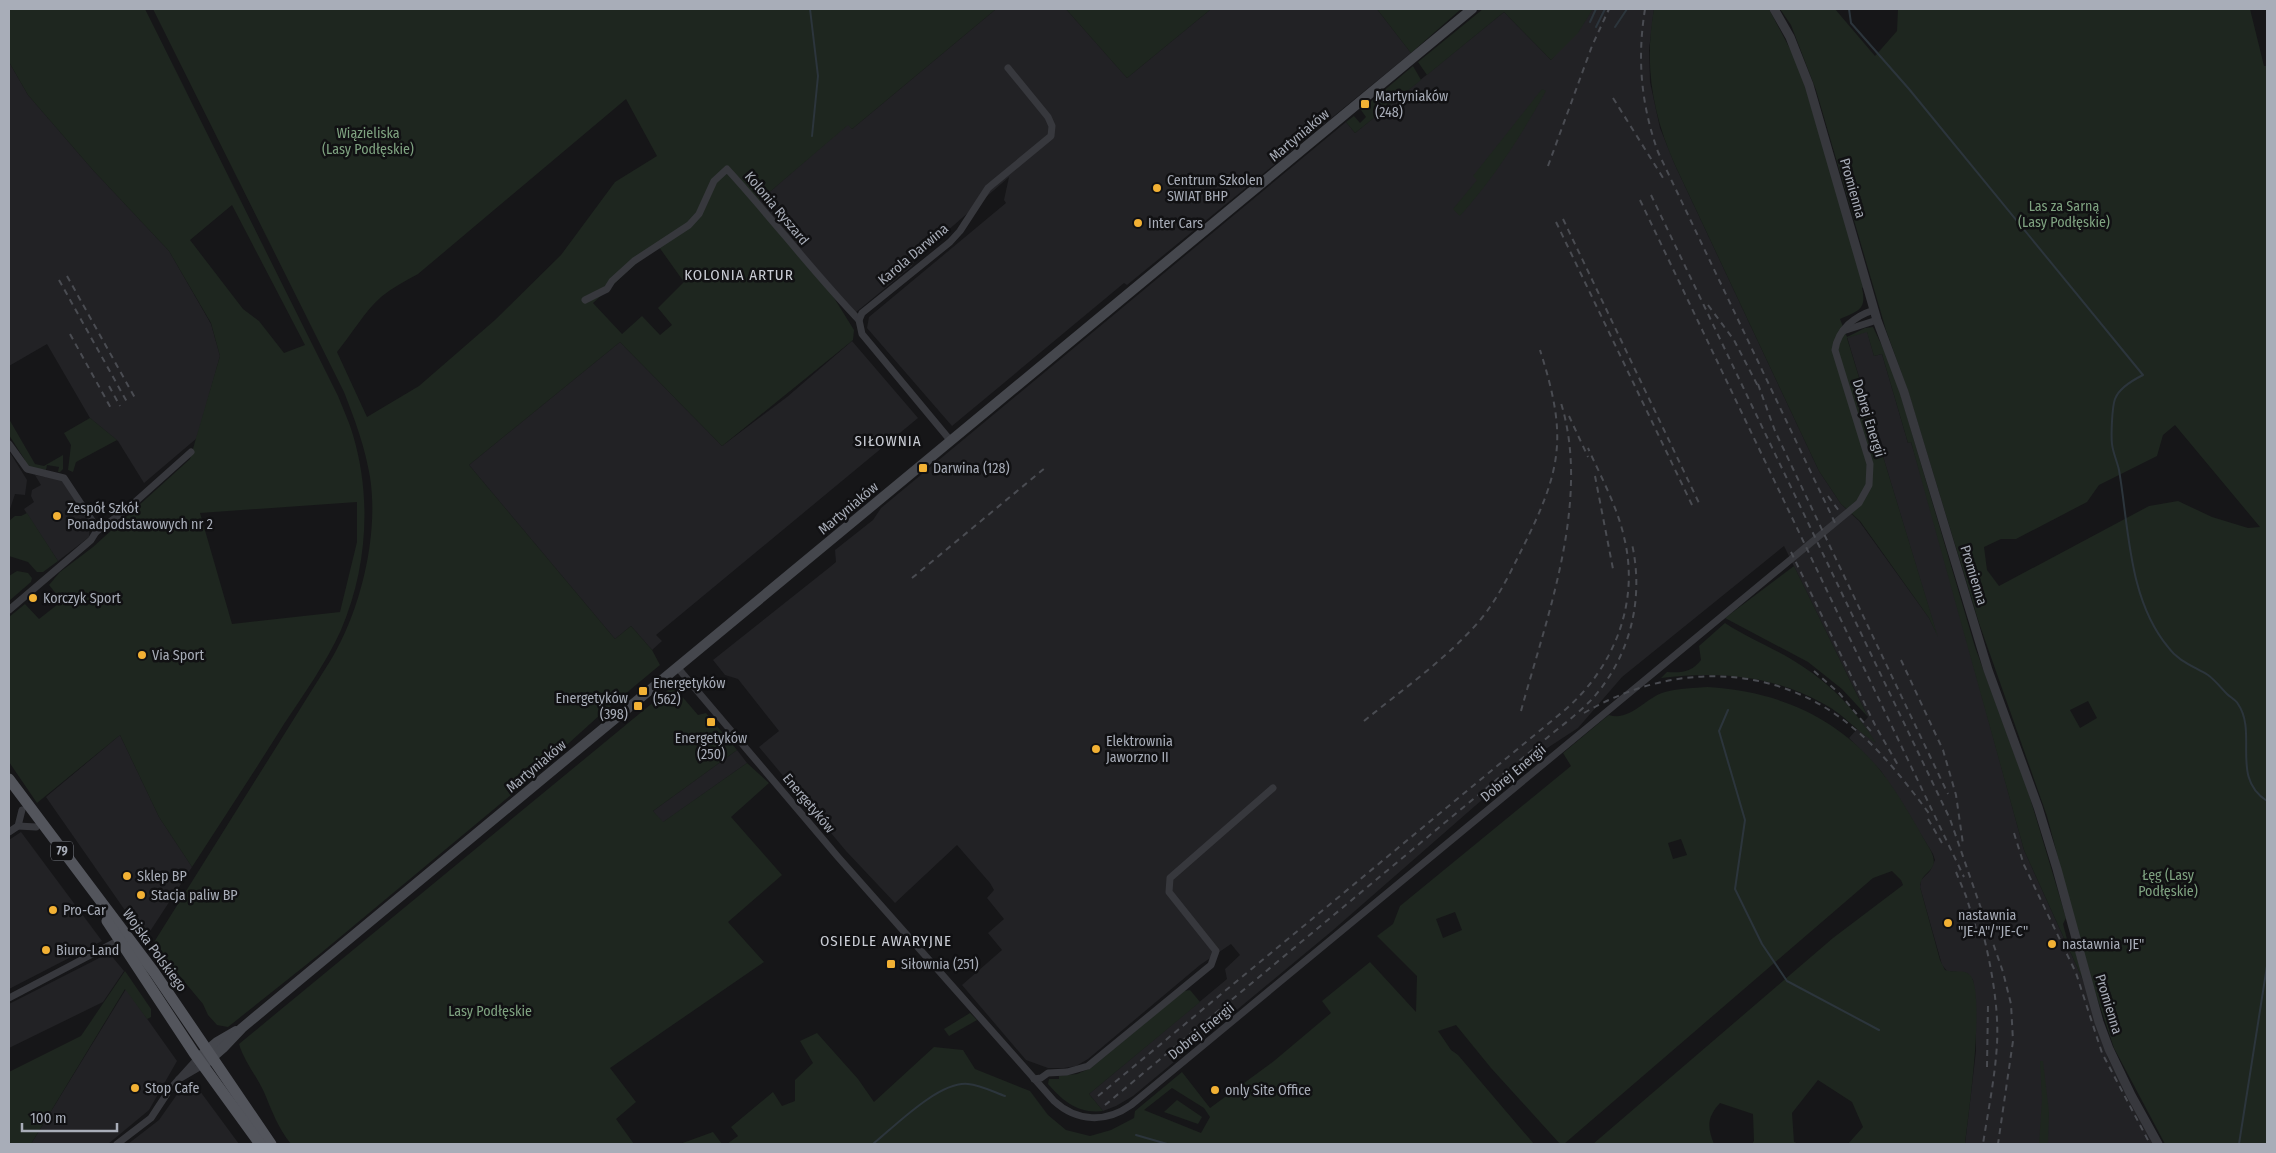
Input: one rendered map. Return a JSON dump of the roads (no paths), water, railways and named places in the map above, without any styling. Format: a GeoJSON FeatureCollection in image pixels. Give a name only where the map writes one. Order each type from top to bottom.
{"type":"FeatureCollection","features":[{"type":"Feature","properties":{"kind":"main road","name":"Martyniaków"},"geometry":{"type":"LineString","coordinates":[[200,1061],[1472,9]]}},
{"type":"Feature","properties":{"kind":"main road","name":"Wojska Polskiego"},"geometry":{"type":"LineString","coordinates":[[9,779],[149,965],[271,1144]]}},
{"type":"Feature","properties":{"kind":"main road","name":"Wojska Polskiego"},"geometry":{"type":"LineString","coordinates":[[9,790],[22,810],[104,916],[200,1061],[260,1144]]}},
{"type":"Feature","properties":{"kind":"main road"},"geometry":{"type":"LineString","coordinates":[[199,1038],[222,1044],[222,1071]]}},
{"type":"Feature","properties":{"kind":"street","name":"Promienna"},"geometry":{"type":"LineString","coordinates":[[1774,9],[1790,37],[1809,85],[1874,310],[1904,392],[1988,670],[2038,807],[2099,1022],[2127,1088],[2158,1144]]}},
{"type":"Feature","properties":{"kind":"street","name":"Karola Darwina"},"geometry":{"type":"LineString","coordinates":[[859,320],[862,313],[950,242],[960,231],[988,188],[1051,136],[1052,126],[1048,117],[1008,68]]}},
{"type":"Feature","properties":{"kind":"street","name":"Kolonia Ryszard"},"geometry":{"type":"LineString","coordinates":[[585,300],[607,289],[612,281],[634,261],[689,225],[706,201],[714,181],[727,169],[813,270],[859,320]]}},
{"type":"Feature","properties":{"kind":"street"},"geometry":{"type":"LineString","coordinates":[[1842,332],[1849,323],[1874,310]]}},
{"type":"Feature","properties":{"kind":"street"},"geometry":{"type":"LineString","coordinates":[[859,320],[862,334],[950,440]]}},
{"type":"Feature","properties":{"kind":"street"},"geometry":{"type":"LineString","coordinates":[[1842,332],[1878,320]]}},
{"type":"Feature","properties":{"kind":"street","name":"Dobrej Energii"},"geometry":{"type":"LineString","coordinates":[[924,953],[1059,1106],[1078,1116],[1102,1118],[1112,1116],[1127,1108],[1854,508],[1866,491],[1871,471],[1868,455],[1836,356],[1837,340],[1842,332]]}},
{"type":"Feature","properties":{"kind":"street"},"geometry":{"type":"LineString","coordinates":[[9,444],[27,469],[64,478],[93,522],[96,532]]}},
{"type":"Feature","properties":{"kind":"street"},"geometry":{"type":"LineString","coordinates":[[9,610],[91,540],[96,532],[126,510],[191,452]]}},
{"type":"Feature","properties":{"kind":"street","name":"Energetyków"},"geometry":{"type":"LineString","coordinates":[[677,667],[826,842],[924,953]]}},
{"type":"Feature","properties":{"kind":"street"},"geometry":{"type":"LineString","coordinates":[[1034,1079],[1041,1078],[1048,1073],[1067,1072],[1088,1066],[1211,964],[1216,952],[1168,892],[1170,878],[1273,788]]}},
{"type":"Feature","properties":{"kind":"street"},"geometry":{"type":"LineString","coordinates":[[18,826],[22,810]]}},
{"type":"Feature","properties":{"kind":"street"},"geometry":{"type":"LineString","coordinates":[[9,832],[18,826],[36,827]]}},
{"type":"Feature","properties":{"kind":"street"},"geometry":{"type":"LineString","coordinates":[[9,998],[119,940]]}},
{"type":"Feature","properties":{"kind":"street"},"geometry":{"type":"LineString","coordinates":[[117,1144],[151,1118],[170,1089],[200,1061]]}},
{"type":"Feature","properties":{"kind":"waterway"},"geometry":{"type":"LineString","coordinates":[[810,9],[818,76],[812,136]]}},
{"type":"Feature","properties":{"kind":"waterway"},"geometry":{"type":"LineString","coordinates":[[1590,22],[1596,9]]}},
{"type":"Feature","properties":{"kind":"waterway"},"geometry":{"type":"LineString","coordinates":[[1596,27],[1605,9]]}},
{"type":"Feature","properties":{"kind":"waterway"},"geometry":{"type":"LineString","coordinates":[[1615,27],[1627,9]]}},
{"type":"Feature","properties":{"kind":"waterway"},"geometry":{"type":"LineString","coordinates":[[1849,9],[1851,23],[1909,89],[2143,375],[2127,385],[2117,395],[2113,408],[2112,428],[2113,447],[2119,470],[2128,538],[2138,585],[2145,607],[2155,628],[2172,652],[2181,660],[2211,677],[2238,704],[2246,728],[2247,768],[2250,780],[2256,791],[2267,801]]}},
{"type":"Feature","properties":{"kind":"waterway"},"geometry":{"type":"LineString","coordinates":[[1728,710],[1719,731],[1745,820],[1735,889],[1762,944],[1787,981],[1879,1030]]}},
{"type":"Feature","properties":{"kind":"waterway"},"geometry":{"type":"LineString","coordinates":[[2239,1144],[2267,966]]}},
{"type":"Feature","properties":{"kind":"waterway"},"geometry":{"type":"LineString","coordinates":[[873,1144],[918,1106],[931,1097],[956,1085],[968,1084],[982,1087],[1005,1096]]}},
{"type":"Feature","properties":{"kind":"waterway"},"geometry":{"type":"LineString","coordinates":[[1136,1135],[1167,1144]]}},
{"type":"Feature","properties":{"kind":"railway"},"geometry":{"type":"LineString","coordinates":[[1548,166],[1592,46],[1609,9]]}},
{"type":"Feature","properties":{"kind":"railway"},"geometry":{"type":"LineString","coordinates":[[1645,9],[1641,46],[1642,81],[1644,99],[1658,152],[1837,527]]}},
{"type":"Feature","properties":{"kind":"railway"},"geometry":{"type":"LineString","coordinates":[[1613,98],[1665,181]]}},
{"type":"Feature","properties":{"kind":"railway"},"geometry":{"type":"LineString","coordinates":[[1651,195],[1950,819],[2003,972],[2011,1004],[2013,1041],[1998,1144]]}},
{"type":"Feature","properties":{"kind":"railway"},"geometry":{"type":"LineString","coordinates":[[1640,200],[1964,877]]}},
{"type":"Feature","properties":{"kind":"railway"},"geometry":{"type":"LineString","coordinates":[[1563,219],[1699,503]]}},
{"type":"Feature","properties":{"kind":"railway"},"geometry":{"type":"LineString","coordinates":[[1556,222],[1693,507]]}},
{"type":"Feature","properties":{"kind":"railway"},"geometry":{"type":"LineString","coordinates":[[67,276],[135,398]]}},
{"type":"Feature","properties":{"kind":"railway"},"geometry":{"type":"LineString","coordinates":[[59,280],[127,402]]}},
{"type":"Feature","properties":{"kind":"railway"},"geometry":{"type":"LineString","coordinates":[[1708,305],[1734,340],[1760,390]]}},
{"type":"Feature","properties":{"kind":"railway"},"geometry":{"type":"LineString","coordinates":[[70,334],[112,410]]}},
{"type":"Feature","properties":{"kind":"railway"},"geometry":{"type":"LineString","coordinates":[[1364,721],[1440,660],[1481,619],[1504,584],[1523,547],[1546,494],[1557,450],[1554,405],[1540,350]]}},
{"type":"Feature","properties":{"kind":"railway"},"geometry":{"type":"LineString","coordinates":[[1758,384],[1775,431],[1948,794]]}},
{"type":"Feature","properties":{"kind":"railway"},"geometry":{"type":"LineString","coordinates":[[109,386],[120,406]]}},
{"type":"Feature","properties":{"kind":"railway"},"geometry":{"type":"LineString","coordinates":[[1521,711],[1553,598],[1568,518],[1571,479],[1569,440],[1561,403]]}},
{"type":"Feature","properties":{"kind":"railway"},"geometry":{"type":"LineString","coordinates":[[1569,416],[1588,457]]}},
{"type":"Feature","properties":{"kind":"railway"},"geometry":{"type":"LineString","coordinates":[[1098,1096],[1566,709],[1598,673],[1610,653],[1626,608],[1629,585],[1628,561],[1624,537],[1617,514],[1588,448]]}},
{"type":"Feature","properties":{"kind":"railway"},"geometry":{"type":"LineString","coordinates":[[912,578],[1045,468]]}},
{"type":"Feature","properties":{"kind":"railway"},"geometry":{"type":"LineString","coordinates":[[1595,476],[1613,569]]}},
{"type":"Feature","properties":{"kind":"railway"},"geometry":{"type":"LineString","coordinates":[[1828,496],[1839,511]]}},
{"type":"Feature","properties":{"kind":"railway"},"geometry":{"type":"LineString","coordinates":[[1105,1105],[1570,720],[1594,697],[1617,663],[1631,625],[1636,585],[1632,544]]}},
{"type":"Feature","properties":{"kind":"railway"},"geometry":{"type":"LineString","coordinates":[[1791,552],[1875,725],[1899,767]]}},
{"type":"Feature","properties":{"kind":"railway"},"geometry":{"type":"LineString","coordinates":[[1901,660],[1943,750],[1956,795],[1963,844]]}},
{"type":"Feature","properties":{"kind":"railway"},"geometry":{"type":"LineString","coordinates":[[1814,671],[1840,694],[1874,735]]}},
{"type":"Feature","properties":{"kind":"railway"},"geometry":{"type":"LineString","coordinates":[[1584,713],[1617,697],[1650,685],[1685,678],[1720,676],[1754,680],[1788,690],[1820,705],[1851,726],[1894,768],[1931,816]]}},
{"type":"Feature","properties":{"kind":"railway"},"geometry":{"type":"LineString","coordinates":[[1928,819],[1942,843]]}},
{"type":"Feature","properties":{"kind":"railway"},"geometry":{"type":"LineString","coordinates":[[2014,833],[2024,865],[2076,973],[2102,1053],[2150,1144]]}},
{"type":"Feature","properties":{"kind":"railway"},"geometry":{"type":"LineString","coordinates":[[1956,872],[1966,896],[1979,938]]}},
{"type":"Feature","properties":{"kind":"railway"},"geometry":{"type":"LineString","coordinates":[[1982,929],[1994,986],[1997,1015],[1995,1069],[1983,1144]]}},
{"type":"Feature","properties":{"kind":"railway"},"geometry":{"type":"LineString","coordinates":[[1987,1067],[1988,1004]]}},
{"type":"Feature","properties":{"kind":"place","name":"Martyniaków (248)"},"geometry":{"type":"Point","coordinates":[1365,104]}},
{"type":"Feature","properties":{"kind":"place","name":"Centrum Szkolen SWIAT BHP"},"geometry":{"type":"Point","coordinates":[1157,188]}},
{"type":"Feature","properties":{"kind":"place","name":"Inter Cars"},"geometry":{"type":"Point","coordinates":[1138,223]}},
{"type":"Feature","properties":{"kind":"place","name":"Darwina (128)"},"geometry":{"type":"Point","coordinates":[923,468]}},
{"type":"Feature","properties":{"kind":"place","name":"Zespół Szkół Ponadpodstawowych nr 2"},"geometry":{"type":"Point","coordinates":[57,516]}},
{"type":"Feature","properties":{"kind":"place","name":"Korczyk Sport"},"geometry":{"type":"Point","coordinates":[33,598]}},
{"type":"Feature","properties":{"kind":"place","name":"Via Sport"},"geometry":{"type":"Point","coordinates":[142,655]}},
{"type":"Feature","properties":{"kind":"place","name":"Energetyków (562)"},"geometry":{"type":"Point","coordinates":[643,691]}},
{"type":"Feature","properties":{"kind":"place","name":"Energetyków (398)"},"geometry":{"type":"Point","coordinates":[638,706]}},
{"type":"Feature","properties":{"kind":"place","name":"Energetyków (250)"},"geometry":{"type":"Point","coordinates":[711,722]}},
{"type":"Feature","properties":{"kind":"place","name":"Elektrownia Jaworzno II"},"geometry":{"type":"Point","coordinates":[1096,749]}},
{"type":"Feature","properties":{"kind":"place","name":"Sklep BP"},"geometry":{"type":"Point","coordinates":[127,876]}},
{"type":"Feature","properties":{"kind":"place","name":"Stacja paliw BP"},"geometry":{"type":"Point","coordinates":[141,895]}},
{"type":"Feature","properties":{"kind":"place","name":"Pro-Car"},"geometry":{"type":"Point","coordinates":[53,910]}},
{"type":"Feature","properties":{"kind":"place","name":"nastawnia \"JE-A\"/\"JE-C\""},"geometry":{"type":"Point","coordinates":[1948,923]}},
{"type":"Feature","properties":{"kind":"place","name":"nastawnia \"JE\""},"geometry":{"type":"Point","coordinates":[2052,944]}},
{"type":"Feature","properties":{"kind":"place","name":"Biuro-Land"},"geometry":{"type":"Point","coordinates":[46,950]}},
{"type":"Feature","properties":{"kind":"place","name":"Siłownia (251)"},"geometry":{"type":"Point","coordinates":[891,964]}},
{"type":"Feature","properties":{"kind":"place","name":"Stop Cafe"},"geometry":{"type":"Point","coordinates":[135,1088]}},
{"type":"Feature","properties":{"kind":"place","name":"only Site Office"},"geometry":{"type":"Point","coordinates":[1215,1090]}},
{"type":"Feature","properties":{"kind":"district","name":"KOLONIA ARTUR"},"geometry":{"type":"Point","coordinates":[739,275]}},
{"type":"Feature","properties":{"kind":"district","name":"SIŁOWNIA"},"geometry":{"type":"Point","coordinates":[888,441]}},
{"type":"Feature","properties":{"kind":"district","name":"OSIEDLE AWARYJNE"},"geometry":{"type":"Point","coordinates":[886,941]}},
{"type":"Feature","properties":{"kind":"park label","name":"Wiązieliska (Lasy Podłęskie)"},"geometry":{"type":"Point","coordinates":[368,142]}},
{"type":"Feature","properties":{"kind":"park label","name":"Las za Sarną (Lasy Podłęskie)"},"geometry":{"type":"Point","coordinates":[2064,214]}},
{"type":"Feature","properties":{"kind":"park label","name":"Łęg (Lasy Podłęskie)"},"geometry":{"type":"Point","coordinates":[2168,884]}},
{"type":"Feature","properties":{"kind":"park label","name":"Lasy Podłęskie"},"geometry":{"type":"Point","coordinates":[490,1011]}}]}
